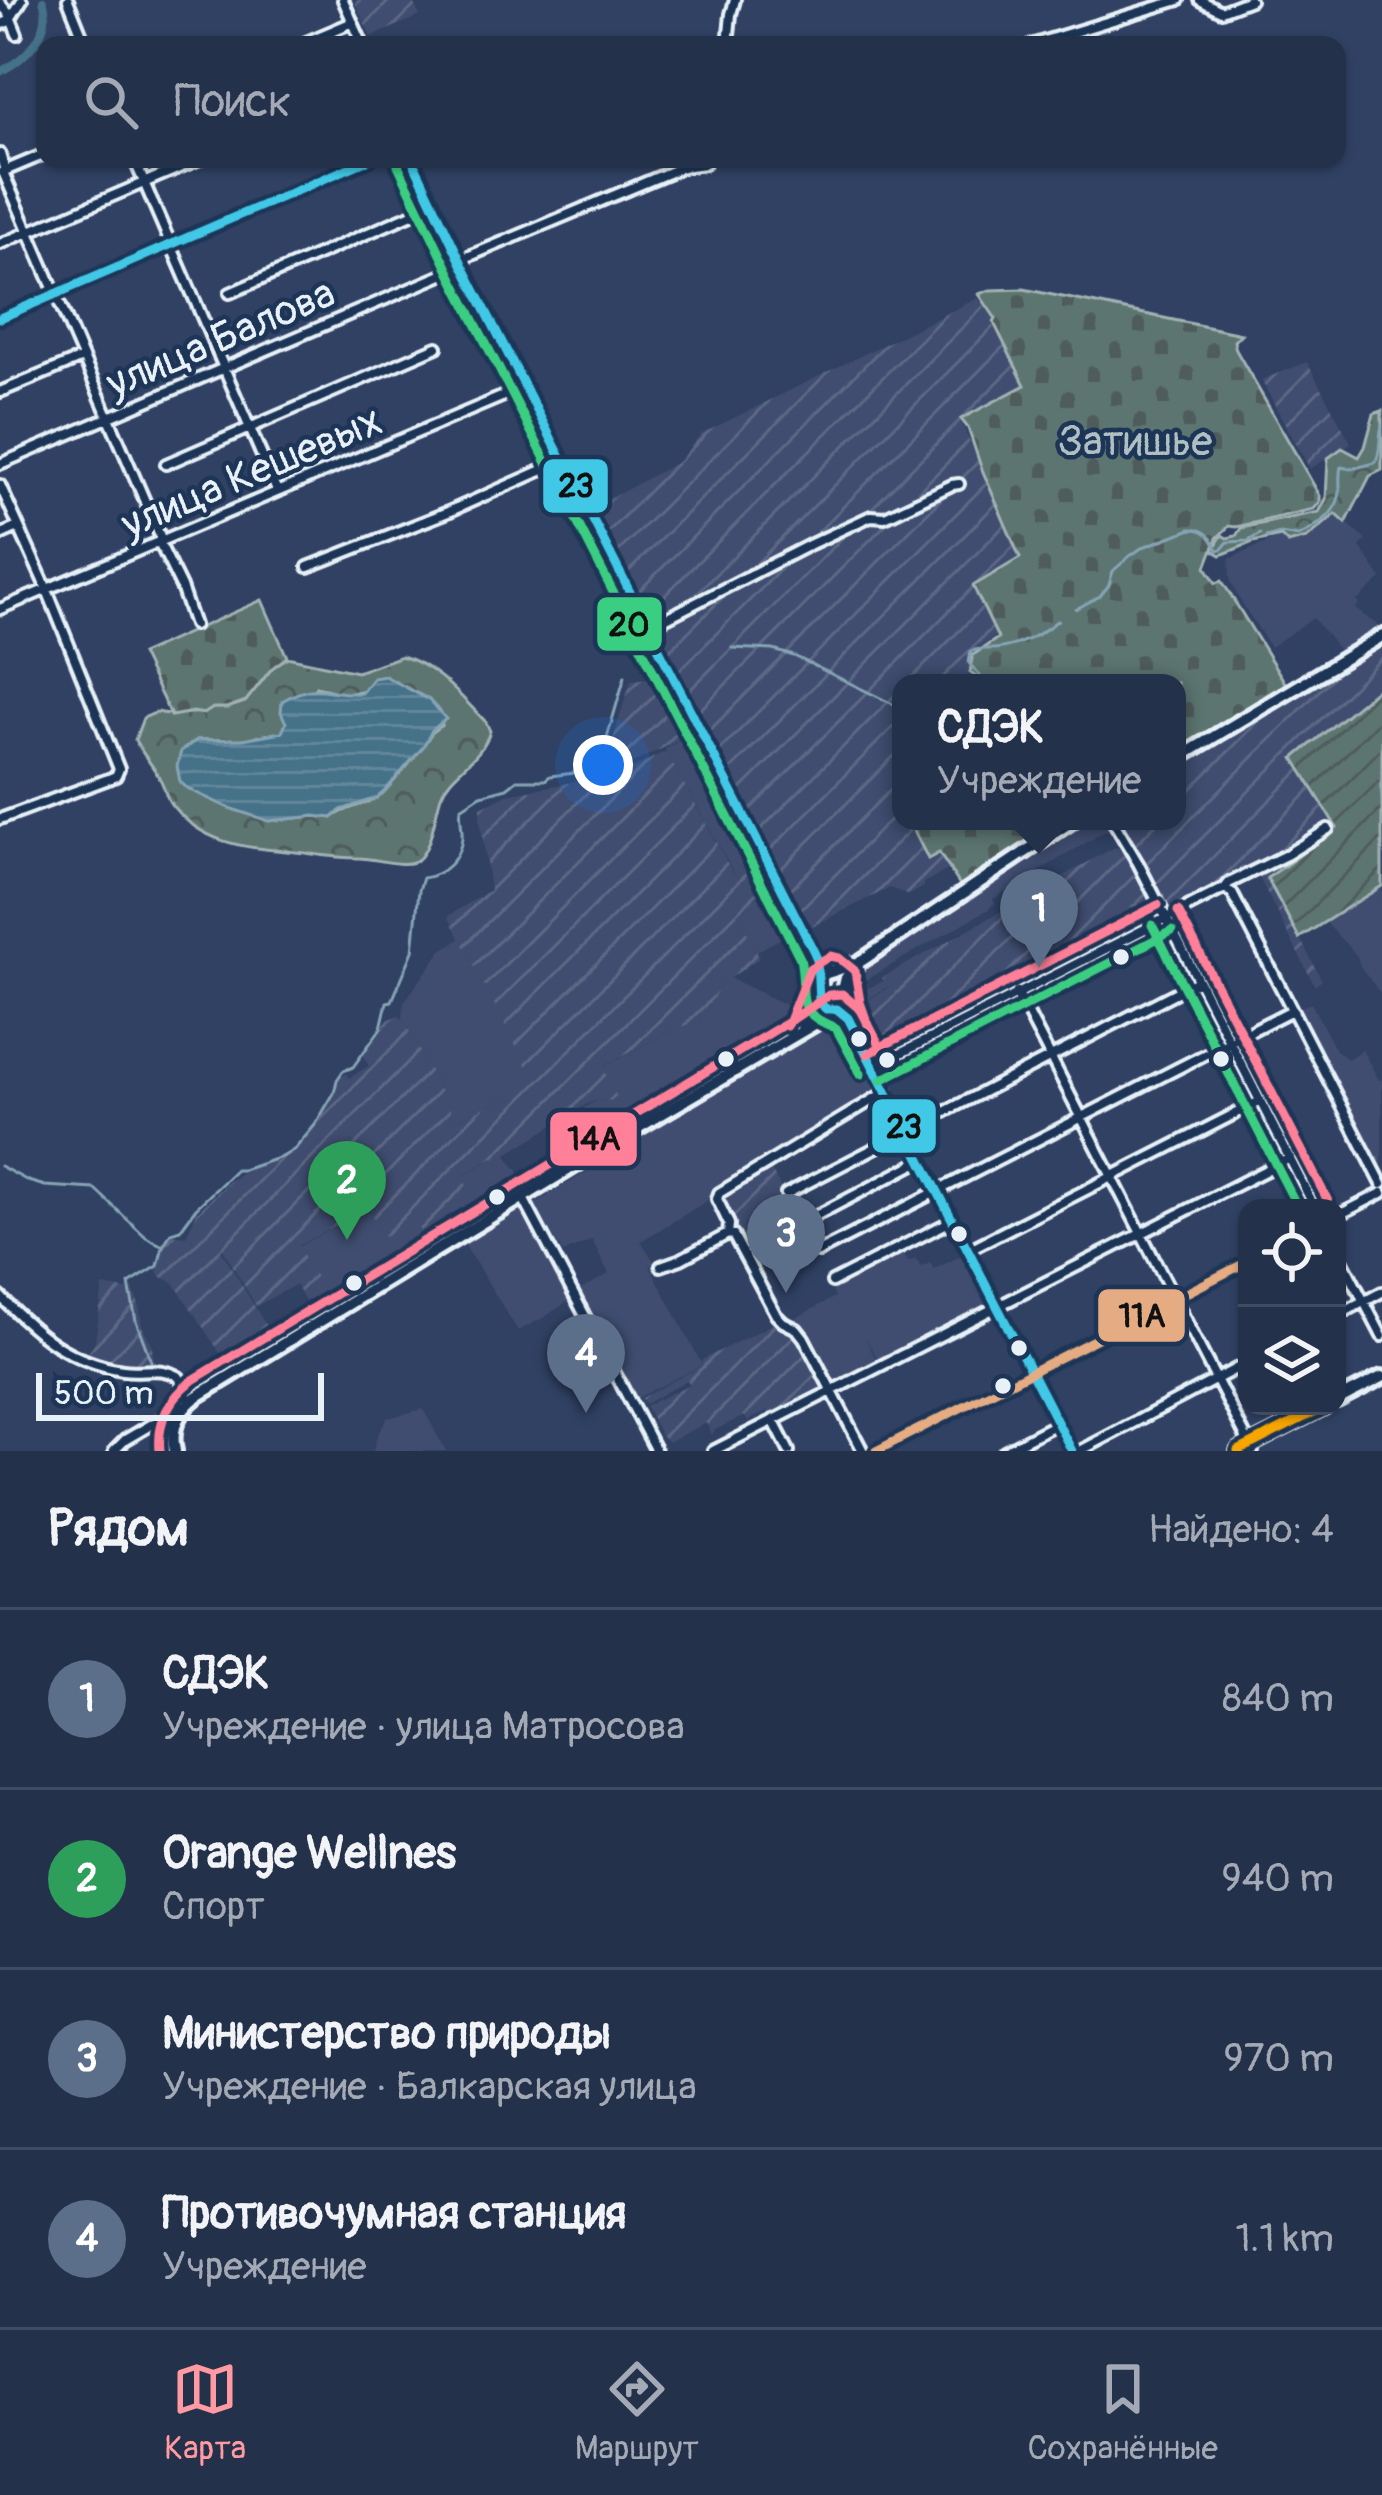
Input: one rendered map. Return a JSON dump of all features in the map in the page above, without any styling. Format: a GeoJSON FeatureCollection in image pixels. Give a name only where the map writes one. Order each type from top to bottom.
{"type":"FeatureCollection","features":[{"type":"Feature","properties":{"kind":"main road"},"geometry":{"type":"LineString","coordinates":[[1186,754],[1382,636]]}},
{"type":"Feature","properties":{"kind":"main road"},"geometry":{"type":"LineString","coordinates":[[801,1032],[824,974],[858,963],[1058,830]]}},
{"type":"Feature","properties":{"kind":"main road"},"geometry":{"type":"LineString","coordinates":[[175,1451],[176,1423],[190,1402],[801,1032],[835,1009],[858,963]]}},
{"type":"Feature","properties":{"kind":"main road"},"geometry":{"type":"LineString","coordinates":[[832,972],[841,976],[843,990]]}},
{"type":"Feature","properties":{"kind":"main road"},"geometry":{"type":"LineString","coordinates":[[818,989],[824,1008],[835,1009]]}},
{"type":"Feature","properties":{"kind":"main road"},"geometry":{"type":"LineString","coordinates":[[1346,1395],[1382,1377]]}},
{"type":"Feature","properties":{"kind":"main road"},"geometry":{"type":"LineString","coordinates":[[1247,1449],[1309,1415]]}},
{"type":"Feature","properties":{"kind":"street"},"geometry":{"type":"LineString","coordinates":[[0,26],[22,0]]}},
{"type":"Feature","properties":{"kind":"street"},"geometry":{"type":"LineString","coordinates":[[68,0],[82,36]]}},
{"type":"Feature","properties":{"kind":"street"},"geometry":{"type":"LineString","coordinates":[[343,0],[359,36]]}},
{"type":"Feature","properties":{"kind":"street"},"geometry":{"type":"LineString","coordinates":[[729,36],[735,0]]}},
{"type":"Feature","properties":{"kind":"street"},"geometry":{"type":"LineString","coordinates":[[1061,36],[1179,0]]}},
{"type":"Feature","properties":{"kind":"street"},"geometry":{"type":"LineString","coordinates":[[1199,0],[1221,11],[1250,0]]}},
{"type":"Feature","properties":{"kind":"street"},"geometry":{"type":"LineString","coordinates":[[0,2],[17,34]]}},
{"type":"Feature","properties":{"kind":"street"},"geometry":{"type":"LineString","coordinates":[[320,36],[353,22]]}},
{"type":"Feature","properties":{"kind":"street"},"geometry":{"type":"LineString","coordinates":[[0,154],[3,172],[194,625]]}},
{"type":"Feature","properties":{"kind":"street"},"geometry":{"type":"LineString","coordinates":[[3,172],[36,158]]}},
{"type":"Feature","properties":{"kind":"street"},"geometry":{"type":"LineString","coordinates":[[138,168],[277,491]]}},
{"type":"Feature","properties":{"kind":"street"},"geometry":{"type":"LineString","coordinates":[[0,244],[179,168]]}},
{"type":"Feature","properties":{"kind":"street"},"geometry":{"type":"LineString","coordinates":[[0,318],[349,168]]}},
{"type":"Feature","properties":{"kind":"street"},"geometry":{"type":"LineString","coordinates":[[416,168],[817,959],[832,972]]}},
{"type":"Feature","properties":{"kind":"street","name":"улица Балова"},"geometry":{"type":"LineString","coordinates":[[0,464],[680,168]]}},
{"type":"Feature","properties":{"kind":"street"},"geometry":{"type":"LineString","coordinates":[[230,293],[434,205]]}},
{"type":"Feature","properties":{"kind":"street"},"geometry":{"type":"LineString","coordinates":[[166,464],[437,346]]}},
{"type":"Feature","properties":{"kind":"street"},"geometry":{"type":"LineString","coordinates":[[0,392],[82,358]]}},
{"type":"Feature","properties":{"kind":"street","name":"улица Кешевых"},"geometry":{"type":"LineString","coordinates":[[0,608],[525,387]]}},
{"type":"Feature","properties":{"kind":"street"},"geometry":{"type":"LineString","coordinates":[[308,567],[563,461]]}},
{"type":"Feature","properties":{"kind":"street"},"geometry":{"type":"LineString","coordinates":[[649,627],[871,516],[886,517],[959,484]]}},
{"type":"Feature","properties":{"kind":"street"},"geometry":{"type":"LineString","coordinates":[[0,485],[119,772],[0,819]]}},
{"type":"Feature","properties":{"kind":"street"},"geometry":{"type":"LineString","coordinates":[[0,535],[18,526]]}},
{"type":"Feature","properties":{"kind":"street"},"geometry":{"type":"LineString","coordinates":[[874,1067],[1225,888],[1328,829]]}},
{"type":"Feature","properties":{"kind":"street"},"geometry":{"type":"LineString","coordinates":[[1118,830],[1311,1199]]}},
{"type":"Feature","properties":{"kind":"street"},"geometry":{"type":"LineString","coordinates":[[1225,888],[1231,891],[1382,1188],[1346,1210]]}},
{"type":"Feature","properties":{"kind":"street"},"geometry":{"type":"LineString","coordinates":[[817,959],[818,989]]}},
{"type":"Feature","properties":{"kind":"street"},"geometry":{"type":"LineString","coordinates":[[786,1194],[1198,981]]}},
{"type":"Feature","properties":{"kind":"street"},"geometry":{"type":"LineString","coordinates":[[843,990],[848,1018],[1076,1451],[1238,1368]]}},
{"type":"Feature","properties":{"kind":"street"},"geometry":{"type":"LineString","coordinates":[[1017,992],[1216,1379],[1247,1449]]}},
{"type":"Feature","properties":{"kind":"street"},"geometry":{"type":"LineString","coordinates":[[835,1009],[848,1018]]}},
{"type":"Feature","properties":{"kind":"street"},"geometry":{"type":"LineString","coordinates":[[818,1252],[1292,1010]]}},
{"type":"Feature","properties":{"kind":"street"},"geometry":{"type":"LineString","coordinates":[[728,1234],[719,1193],[887,1091]]}},
{"type":"Feature","properties":{"kind":"street"},"geometry":{"type":"LineString","coordinates":[[968,1250],[1260,1101]]}},
{"type":"Feature","properties":{"kind":"street"},"geometry":{"type":"LineString","coordinates":[[714,1451],[1290,1158]]}},
{"type":"Feature","properties":{"kind":"street"},"geometry":{"type":"LineString","coordinates":[[802,1222],[922,1160]]}},
{"type":"Feature","properties":{"kind":"street"},"geometry":{"type":"LineString","coordinates":[[523,1198],[656,1451]]}},
{"type":"Feature","properties":{"kind":"street"},"geometry":{"type":"LineString","coordinates":[[832,1282],[953,1220]]}},
{"type":"Feature","properties":{"kind":"street"},"geometry":{"type":"LineString","coordinates":[[661,1266],[733,1234],[780,1320],[804,1337],[863,1451]]}},
{"type":"Feature","properties":{"kind":"street"},"geometry":{"type":"LineString","coordinates":[[876,1451],[1238,1267]]}},
{"type":"Feature","properties":{"kind":"street"},"geometry":{"type":"LineString","coordinates":[[1346,1267],[1382,1336]]}},
{"type":"Feature","properties":{"kind":"street"},"geometry":{"type":"LineString","coordinates":[[1346,1311],[1382,1292]]}},
{"type":"Feature","properties":{"kind":"street"},"geometry":{"type":"LineString","coordinates":[[0,1296],[34,1331],[66,1353],[128,1371],[172,1372],[182,1382],[190,1402],[115,1451]]}},
{"type":"Feature","properties":{"kind":"street"},"geometry":{"type":"LineString","coordinates":[[773,1420],[789,1451]]}},
{"type":"Feature","properties":{"kind":"street"},"geometry":{"type":"LineString","coordinates":[[1004,1451],[1058,1424]]}},
{"type":"Feature","properties":{"kind":"shaded area"},"geometry":{"type":"Polygon","coordinates":[[[354,0],[412,0],[420,16],[371,36],[354,0]]]}},
{"type":"Feature","properties":{"kind":"shaded area"},"geometry":{"type":"Polygon","coordinates":[[[978,298],[995,319],[992,324],[1024,384],[960,419],[1019,558],[971,586],[996,636],[970,653],[968,674],[892,674],[892,830],[912,830],[927,859],[939,853],[948,870],[908,896],[890,888],[813,926],[802,913],[591,509],[679,461],[701,434],[978,298]]]}},
{"type":"Feature","properties":{"kind":"shaded area"},"geometry":{"type":"Polygon","coordinates":[[[1307,362],[1351,443],[1310,469],[1261,380],[1307,362]]]}},
{"type":"Feature","properties":{"kind":"shaded area"},"geometry":{"type":"Polygon","coordinates":[[[1336,513],[1366,540],[1360,547],[1382,579],[1357,601],[1355,609],[1380,627],[1342,654],[1313,618],[1270,647],[1238,597],[1230,579],[1229,559],[1282,536],[1307,538],[1336,513]]]}},
{"type":"Feature","properties":{"kind":"shaded area"},"geometry":{"type":"Polygon","coordinates":[[[1382,636],[1382,685],[1295,758],[1337,829],[1268,878],[1322,980],[1315,986],[1258,876],[1306,847],[1165,918],[1118,830],[1186,830],[1186,754],[1382,636]]]}},
{"type":"Feature","properties":{"kind":"shaded area"},"geometry":{"type":"Polygon","coordinates":[[[385,676],[429,700],[446,719],[377,798],[341,810],[332,818],[269,821],[229,808],[180,782],[181,751],[197,740],[282,732],[286,723],[282,701],[313,690],[361,693],[373,678],[385,676]]]}},
{"type":"Feature","properties":{"kind":"shaded area"},"geometry":{"type":"Polygon","coordinates":[[[660,677],[690,735],[622,768],[608,756],[631,680],[660,677]]]}},
{"type":"Feature","properties":{"kind":"shaded area"},"geometry":{"type":"Polygon","coordinates":[[[695,733],[760,864],[735,875],[666,751],[695,733]]]}},
{"type":"Feature","properties":{"kind":"shaded area"},"geometry":{"type":"Polygon","coordinates":[[[666,751],[734,875],[760,864],[773,894],[737,913],[758,959],[721,984],[701,1020],[602,1066],[619,1101],[587,1104],[507,1154],[510,1160],[499,1166],[493,1157],[462,1177],[481,1211],[436,1240],[428,1227],[421,1231],[416,1224],[388,1243],[368,1209],[299,1245],[306,1261],[298,1267],[302,1273],[313,1272],[331,1301],[314,1316],[295,1285],[256,1306],[221,1250],[274,1339],[252,1351],[222,1356],[174,1283],[160,1276],[157,1270],[165,1244],[171,1234],[186,1236],[197,1212],[230,1181],[252,1167],[290,1155],[302,1143],[340,1079],[369,1066],[362,1054],[388,1020],[398,1015],[403,1019],[456,1120],[507,1097],[528,1069],[448,916],[490,890],[481,807],[507,794],[589,779],[599,786],[666,751]]]}},
{"type":"Feature","properties":{"kind":"shaded area"},"geometry":{"type":"Polygon","coordinates":[[[1107,830],[993,899],[995,903],[987,910],[862,982],[866,989],[884,981],[887,987],[853,1009],[845,991],[851,975],[1050,841],[1071,832],[1107,830]]]}},
{"type":"Feature","properties":{"kind":"shaded area"},"geometry":{"type":"Polygon","coordinates":[[[1115,847],[1122,850],[1157,914],[945,1022],[946,1026],[922,1039],[918,1035],[877,1056],[853,1010],[887,988],[882,978],[1115,847]]]}},
{"type":"Feature","properties":{"kind":"shaded area"},"geometry":{"type":"Polygon","coordinates":[[[1382,886],[1382,996],[1357,956],[1326,923],[1382,886]]]}},
{"type":"Feature","properties":{"kind":"shaded area"},"geometry":{"type":"Polygon","coordinates":[[[773,894],[795,931],[757,951],[737,913],[773,894]]]}},
{"type":"Feature","properties":{"kind":"shaded area"},"geometry":{"type":"Polygon","coordinates":[[[460,939],[529,1069],[507,1097],[456,1120],[403,1019],[404,1002],[442,950],[460,939]]]}},
{"type":"Feature","properties":{"kind":"shaded area"},"geometry":{"type":"Polygon","coordinates":[[[729,978],[792,1008],[778,1023],[788,1023],[794,1032],[579,1159],[558,1123],[598,1100],[618,1101],[602,1067],[701,1020],[729,978]]]}},
{"type":"Feature","properties":{"kind":"shaded area"},"geometry":{"type":"Polygon","coordinates":[[[1311,1003],[1335,1049],[1347,1059],[1362,1050],[1382,1079],[1382,1184],[1292,1010],[1311,1003]]]}},
{"type":"Feature","properties":{"kind":"shaded area"},"geometry":{"type":"Polygon","coordinates":[[[834,1017],[840,1018],[879,1096],[641,1241],[702,1365],[631,1401],[578,1291],[609,1274],[592,1240],[563,1253],[534,1204],[834,1017]]]}},
{"type":"Feature","properties":{"kind":"shaded area"},"geometry":{"type":"Polygon","coordinates":[[[494,1157],[499,1166],[510,1160],[527,1184],[481,1211],[461,1178],[494,1157]]]}},
{"type":"Feature","properties":{"kind":"shaded area"},"geometry":{"type":"Polygon","coordinates":[[[769,1165],[806,1239],[754,1266],[719,1198],[769,1165]]]}},
{"type":"Feature","properties":{"kind":"shaded area"},"geometry":{"type":"Polygon","coordinates":[[[516,1207],[524,1208],[572,1298],[518,1331],[462,1241],[516,1207]]]}},
{"type":"Feature","properties":{"kind":"shaded area"},"geometry":{"type":"Polygon","coordinates":[[[368,1209],[427,1227],[439,1244],[334,1307],[313,1273],[302,1273],[298,1266],[306,1261],[299,1246],[368,1209]]]}},
{"type":"Feature","properties":{"kind":"shaded area"},"geometry":{"type":"Polygon","coordinates":[[[903,1252],[908,1262],[916,1259],[921,1267],[930,1263],[934,1269],[961,1256],[987,1308],[882,1366],[864,1335],[877,1362],[832,1385],[794,1319],[835,1297],[831,1288],[903,1252]]]}},
{"type":"Feature","properties":{"kind":"shaded area"},"geometry":{"type":"Polygon","coordinates":[[[131,1283],[154,1364],[129,1365],[88,1353],[95,1341],[103,1286],[126,1290],[131,1283]]]}},
{"type":"Feature","properties":{"kind":"shaded area"},"geometry":{"type":"Polygon","coordinates":[[[778,1321],[797,1335],[825,1389],[772,1414],[767,1411],[748,1421],[744,1416],[712,1435],[706,1423],[668,1442],[645,1406],[690,1384],[687,1380],[645,1404],[641,1398],[778,1321]]]}},
{"type":"Feature","properties":{"kind":"shaded area"},"geometry":{"type":"Polygon","coordinates":[[[423,1409],[446,1451],[373,1451],[387,1418],[423,1409]]]}},
{"type":"Feature","properties":{"kind":"green space","name":"Затишье"},"geometry":{"type":"Polygon","coordinates":[[[1024,289],[1241,334],[1234,341],[1236,350],[1320,496],[1314,509],[1229,526],[1217,538],[1206,567],[1216,583],[1222,581],[1287,686],[1186,745],[1186,674],[970,672],[973,655],[998,638],[973,586],[1020,558],[961,419],[1025,385],[996,319],[979,294],[1024,289]]]}},
{"type":"Feature","properties":{"kind":"green space"},"geometry":{"type":"Polygon","coordinates":[[[1382,411],[1382,470],[1370,476],[1346,523],[1336,514],[1307,538],[1288,543],[1281,536],[1221,555],[1213,550],[1222,535],[1236,536],[1241,528],[1319,512],[1326,499],[1328,458],[1342,448],[1359,457],[1374,414],[1382,411]]]}},
{"type":"Feature","properties":{"kind":"green space"},"geometry":{"type":"Polygon","coordinates":[[[262,600],[287,657],[246,701],[204,714],[171,716],[141,654],[262,600]]]}},
{"type":"Feature","properties":{"kind":"green space"},"geometry":{"type":"Polygon","coordinates":[[[401,656],[414,661],[447,683],[490,731],[480,750],[445,787],[428,843],[414,862],[253,847],[209,835],[171,804],[135,740],[143,718],[157,712],[204,713],[245,702],[287,657],[357,672],[401,656]],[[316,687],[282,732],[197,740],[188,789],[269,821],[332,818],[379,797],[442,725],[429,700],[418,694],[366,690],[346,694],[316,687]]]}},
{"type":"Feature","properties":{"kind":"green space"},"geometry":{"type":"Polygon","coordinates":[[[1382,685],[1382,886],[1299,938],[1267,878],[1337,828],[1294,758],[1382,685]]]}},
{"type":"Feature","properties":{"kind":"green space"},"geometry":{"type":"Polygon","coordinates":[[[914,830],[1042,830],[960,885],[939,853],[928,859],[914,830]]]}},
{"type":"Feature","properties":{"kind":"waterway"},"geometry":{"type":"LineString","coordinates":[[39,36],[43,0]]}},
{"type":"Feature","properties":{"kind":"waterway"},"geometry":{"type":"LineString","coordinates":[[0,72],[36,41]]}},
{"type":"Feature","properties":{"kind":"waterway"},"geometry":{"type":"LineString","coordinates":[[1266,537],[1299,536],[1327,517],[1339,497],[1341,467],[1375,463],[1382,426]]}},
{"type":"Feature","properties":{"kind":"waterway"},"geometry":{"type":"LineString","coordinates":[[1076,609],[1100,596],[1113,571],[1143,547],[1191,529],[1205,532],[1218,550],[1228,542],[1248,541],[1260,534]]}},
{"type":"Feature","properties":{"kind":"waterway"},"geometry":{"type":"LineString","coordinates":[[978,674],[969,663],[971,651],[1018,644],[1058,620]]}},
{"type":"Feature","properties":{"kind":"waterway"},"geometry":{"type":"LineString","coordinates":[[732,648],[794,656],[892,704]]}},
{"type":"Feature","properties":{"kind":"waterway"},"geometry":{"type":"LineString","coordinates":[[151,1361],[129,1284],[158,1266],[171,1233],[180,1230],[236,1170],[284,1156],[315,1125],[343,1071],[353,1067],[381,1028],[387,1002],[392,1001],[413,951],[423,878],[444,870],[461,846],[461,808],[517,780],[599,770],[625,676]]}},
{"type":"Feature","properties":{"kind":"waterway"},"geometry":{"type":"LineString","coordinates":[[0,1166],[45,1186],[95,1189],[146,1237],[163,1246]]}},
{"type":"Feature","properties":{"kind":"transit line","name":"23"},"geometry":{"type":"LineString","coordinates":[[0,318],[349,168]]}},
{"type":"Feature","properties":{"kind":"transit line","name":"20"},"geometry":{"type":"LineString","coordinates":[[399,168],[800,958],[807,1009],[836,1028],[861,1074]]}},
{"type":"Feature","properties":{"kind":"transit line","name":"23"},"geometry":{"type":"LineString","coordinates":[[416,168],[814,952],[819,1002],[848,1018],[1072,1451]]}},
{"type":"Feature","properties":{"kind":"transit line","name":"14А"},"geometry":{"type":"LineString","coordinates":[[867,1054],[1158,905]]}},
{"type":"Feature","properties":{"kind":"transit line","name":"14А"},"geometry":{"type":"LineString","coordinates":[[1178,911],[1327,1199]]}},
{"type":"Feature","properties":{"kind":"transit line","name":"20"},"geometry":{"type":"LineString","coordinates":[[1152,925],[1293,1199]]}},
{"type":"Feature","properties":{"kind":"transit line","name":"20"},"geometry":{"type":"LineString","coordinates":[[881,1080],[1172,931]]}},
{"type":"Feature","properties":{"kind":"transit line","name":"14А"},"geometry":{"type":"LineString","coordinates":[[787,1026],[810,968],[830,956],[855,971],[868,1025]]}},
{"type":"Feature","properties":{"kind":"transit line","name":"14А"},"geometry":{"type":"LineString","coordinates":[[160,1451],[166,1411],[193,1380],[829,995],[842,994],[861,1010],[887,1060]]}},
{"type":"Feature","properties":{"kind":"transit line","name":"11А"},"geometry":{"type":"LineString","coordinates":[[876,1451],[1238,1267]]}},
{"type":"Feature","properties":{"kind":"transit line"},"geometry":{"type":"LineString","coordinates":[[1238,1451],[1308,1415]]}},
{"type":"Feature","properties":{"kind":"place","name":"СДЭК"},"geometry":{"type":"Point","coordinates":[1039,968]}},
{"type":"Feature","properties":{"kind":"place","name":"Orange Wellnes"},"geometry":{"type":"Point","coordinates":[347,1240]}},
{"type":"Feature","properties":{"kind":"place","name":"Министерство природы"},"geometry":{"type":"Point","coordinates":[786,1293]}},
{"type":"Feature","properties":{"kind":"place","name":"Противочумная станция"},"geometry":{"type":"Point","coordinates":[586,1413]}}]}
